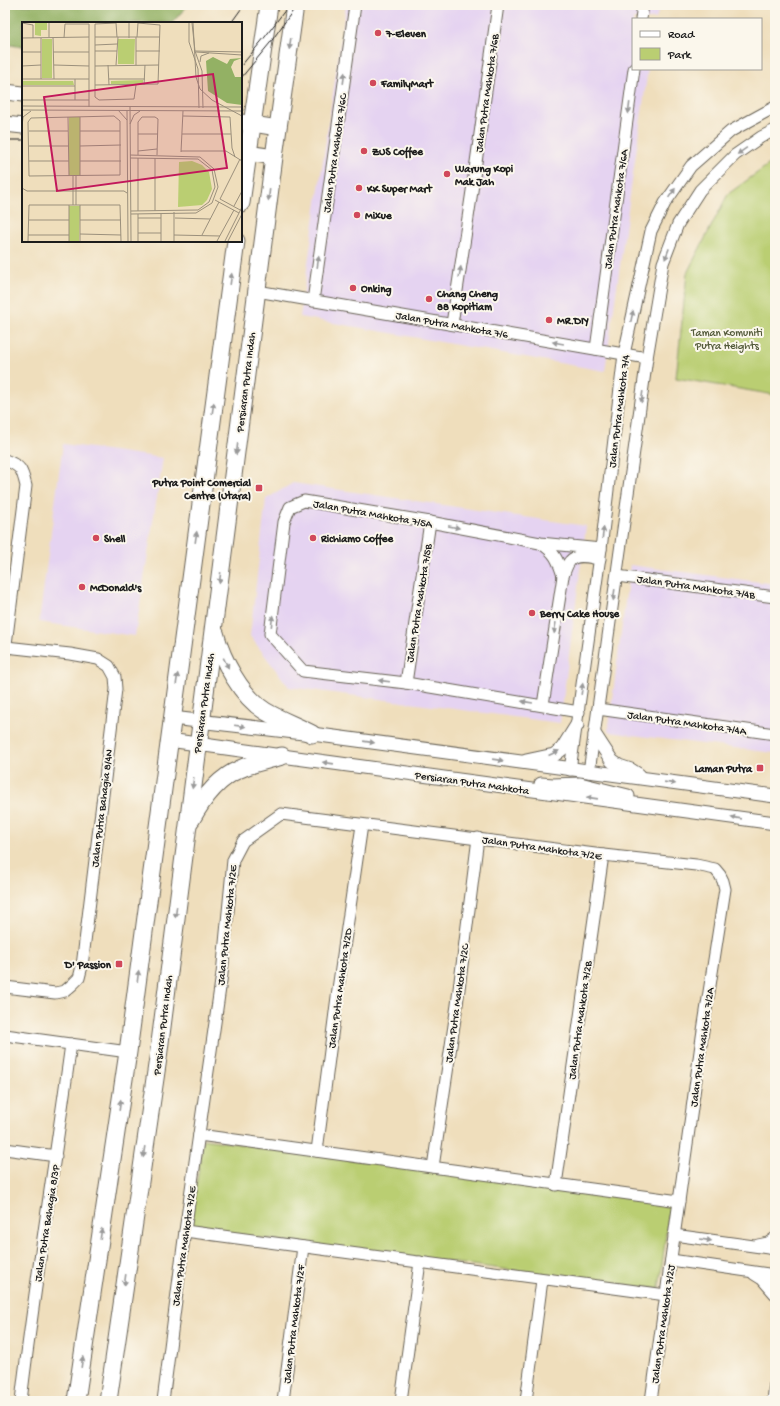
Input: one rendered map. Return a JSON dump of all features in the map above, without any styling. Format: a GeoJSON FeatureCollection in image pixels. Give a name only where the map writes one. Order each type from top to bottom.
{"type":"FeatureCollection","features":[{"type":"Feature","properties":{"kind":"main road"},"geometry":{"type":"LineString","coordinates":[[242,186],[246,123],[260,60],[269,5]]}},
{"type":"Feature","properties":{"kind":"main road","name":"Persiaran Putra Indah"},"geometry":{"type":"LineString","coordinates":[[108,1401],[158,1058],[274,157],[295,5]]}},
{"type":"Feature","properties":{"kind":"main road"},"geometry":{"type":"LineString","coordinates":[[242,98],[245,96],[260,60]]}},
{"type":"Feature","properties":{"kind":"main road"},"geometry":{"type":"LineString","coordinates":[[5,92],[22,94]]}},
{"type":"Feature","properties":{"kind":"main road"},"geometry":{"type":"LineString","coordinates":[[246,123],[278,128]]}},
{"type":"Feature","properties":{"kind":"main road"},"geometry":{"type":"LineString","coordinates":[[5,124],[22,126]]}},
{"type":"Feature","properties":{"kind":"main road"},"geometry":{"type":"LineString","coordinates":[[244,153],[274,157]]}},
{"type":"Feature","properties":{"kind":"main road"},"geometry":{"type":"LineString","coordinates":[[76,1401],[128,1052],[236,242]]}},
{"type":"Feature","properties":{"kind":"main road"},"geometry":{"type":"LineString","coordinates":[[214,627],[219,649],[231,673],[248,695],[264,711],[312,734]]}},
{"type":"Feature","properties":{"kind":"main road"},"geometry":{"type":"LineString","coordinates":[[187,826],[199,805],[215,786],[226,777],[239,769],[282,756]]}},
{"type":"Feature","properties":{"kind":"street","name":"Jalan Putra Mahkota 7/6C"},"geometry":{"type":"LineString","coordinates":[[313,301],[355,5]]}},
{"type":"Feature","properties":{"kind":"street","name":"Jalan Putra Mahkota 7/6B"},"geometry":{"type":"LineString","coordinates":[[452,324],[498,5]]}},
{"type":"Feature","properties":{"kind":"street"},"geometry":{"type":"LineString","coordinates":[[641,18],[643,5]]}},
{"type":"Feature","properties":{"kind":"street","name":"Jalan Putra Mahkota 7/6A"},"geometry":{"type":"LineString","coordinates":[[596,349],[634,70]]}},
{"type":"Feature","properties":{"kind":"street","name":"Jalan Putra Mahkota 7/4"},"geometry":{"type":"LineString","coordinates":[[570,770],[600,554],[624,354],[651,231],[665,203],[691,166],[731,130],[775,108]]}},
{"type":"Feature","properties":{"kind":"street","name":"Jalan Putra Mahkota 7/4"},"geometry":{"type":"LineString","coordinates":[[589,772],[647,358],[664,263],[678,224],[700,190],[735,156],[761,137],[775,130]]}},
{"type":"Feature","properties":{"kind":"street","name":"Jalan Putra Mahkota 7/6"},"geometry":{"type":"LineString","coordinates":[[257,291],[647,358]]}},
{"type":"Feature","properties":{"kind":"street"},"geometry":{"type":"LineString","coordinates":[[5,460],[18,465],[23,474],[26,486],[10,575],[5,649]]}},
{"type":"Feature","properties":{"kind":"street","name":"Jalan Putra Mahkota 7/5A"},"geometry":{"type":"LineString","coordinates":[[579,712],[406,683],[303,671],[270,634],[284,522],[290,507],[304,501],[430,522],[600,554]]}},
{"type":"Feature","properties":{"kind":"street","name":"Jalan Putra Mahkota 7/5B"},"geometry":{"type":"LineString","coordinates":[[406,683],[430,522]]}},
{"type":"Feature","properties":{"kind":"street"},"geometry":{"type":"LineString","coordinates":[[540,543],[548,548],[557,558],[563,576]]}},
{"type":"Feature","properties":{"kind":"street"},"geometry":{"type":"LineString","coordinates":[[543,705],[563,576],[570,561],[574,558],[600,554]]}},
{"type":"Feature","properties":{"kind":"street","name":"Jalan Putra Mahkota 7/4B"},"geometry":{"type":"LineString","coordinates":[[617,576],[775,597]]}},
{"type":"Feature","properties":{"kind":"street","name":"Jalan Putra Bahagia 8/4N"},"geometry":{"type":"LineString","coordinates":[[5,649],[70,654],[98,659],[109,666],[115,677],[116,689],[82,966],[79,978],[65,991],[55,994],[5,987]]}},
{"type":"Feature","properties":{"kind":"street","name":"Jalan Putra Mahkota 7/4A"},"geometry":{"type":"LineString","coordinates":[[598,709],[775,734]]}},
{"type":"Feature","properties":{"kind":"street"},"geometry":{"type":"LineString","coordinates":[[172,718],[312,734],[570,770],[775,796]]}},
{"type":"Feature","properties":{"kind":"street"},"geometry":{"type":"LineString","coordinates":[[519,763],[539,757],[554,755],[562,749],[577,725]]}},
{"type":"Feature","properties":{"kind":"street"},"geometry":{"type":"LineString","coordinates":[[595,735],[612,761],[619,766],[631,770],[646,780]]}},
{"type":"Feature","properties":{"kind":"street","name":"Persiaran Putra Mahkota"},"geometry":{"type":"LineString","coordinates":[[169,740],[775,823]]}},
{"type":"Feature","properties":{"kind":"street"},"geometry":{"type":"LineString","coordinates":[[570,770],[580,784]]}},
{"type":"Feature","properties":{"kind":"street"},"geometry":{"type":"LineString","coordinates":[[580,784],[589,772]]}},
{"type":"Feature","properties":{"kind":"street"},"geometry":{"type":"LineString","coordinates":[[505,787],[527,783],[553,785],[580,784],[639,799],[645,806]]}},
{"type":"Feature","properties":{"kind":"street","name":"Jalan Putra Mahkota 7/2E"},"geometry":{"type":"LineString","coordinates":[[163,1401],[185,1231],[222,974],[233,860],[244,841],[281,814],[603,855],[696,865]]}},
{"type":"Feature","properties":{"kind":"street","name":"Jalan Putra Mahkota 7/2D"},"geometry":{"type":"LineString","coordinates":[[317,1151],[338,989],[362,825]]}},
{"type":"Feature","properties":{"kind":"street","name":"Jalan Putra Mahkota 7/2C"},"geometry":{"type":"LineString","coordinates":[[433,1167],[457,1005],[478,838]]}},
{"type":"Feature","properties":{"kind":"street","name":"Jalan Putra Mahkota 7/2B"},"geometry":{"type":"LineString","coordinates":[[556,1185],[603,855]]}},
{"type":"Feature","properties":{"kind":"street","name":"Jalan Putra Mahkota 7/2A"},"geometry":{"type":"LineString","coordinates":[[673,1246],[725,889],[720,875],[715,869],[696,865]]}},
{"type":"Feature","properties":{"kind":"street"},"geometry":{"type":"LineString","coordinates":[[5,1035],[128,1052]]}},
{"type":"Feature","properties":{"kind":"street","name":"Jalan Putra Bahagia 8/3P"},"geometry":{"type":"LineString","coordinates":[[21,1401],[30,1328],[71,1044]]}},
{"type":"Feature","properties":{"kind":"street"},"geometry":{"type":"LineString","coordinates":[[199,1135],[679,1201]]}},
{"type":"Feature","properties":{"kind":"street"},"geometry":{"type":"LineString","coordinates":[[5,1149],[56,1156]]}},
{"type":"Feature","properties":{"kind":"street"},"geometry":{"type":"LineString","coordinates":[[185,1231],[420,1262],[542,1280],[666,1295]]}},
{"type":"Feature","properties":{"kind":"street"},"geometry":{"type":"LineString","coordinates":[[674,1235],[775,1249]]}},
{"type":"Feature","properties":{"kind":"street"},"geometry":{"type":"LineString","coordinates":[[751,1246],[768,1243],[775,1238]]}},
{"type":"Feature","properties":{"kind":"street","name":"Jalan Putra Mahkota 7/2J"},"geometry":{"type":"LineString","coordinates":[[651,1401],[673,1246]]}},
{"type":"Feature","properties":{"kind":"street","name":"Jalan Putra Mahkota 7/2F"},"geometry":{"type":"LineString","coordinates":[[283,1401],[303,1247]]}},
{"type":"Feature","properties":{"kind":"street"},"geometry":{"type":"LineString","coordinates":[[671,1260],[775,1275]]}},
{"type":"Feature","properties":{"kind":"street"},"geometry":{"type":"LineString","coordinates":[[401,1401],[420,1262]]}},
{"type":"Feature","properties":{"kind":"street"},"geometry":{"type":"LineString","coordinates":[[750,1272],[762,1279],[775,1294]]}},
{"type":"Feature","properties":{"kind":"street"},"geometry":{"type":"LineString","coordinates":[[526,1401],[542,1280]]}},
{"type":"Feature","properties":{"kind":"street"},"geometry":{"type":"LineString","coordinates":[[772,1401],[775,1383]]}},
{"type":"Feature","properties":{"kind":"shaded area"},"geometry":{"type":"Polygon","coordinates":[[[346,5],[660,5],[656,18],[632,18],[632,70],[648,70],[605,371],[300,317],[346,5]]]}},
{"type":"Feature","properties":{"kind":"shaded area"},"geometry":{"type":"Polygon","coordinates":[[[63,444],[163,458],[135,636],[39,622],[63,444]]]}},
{"type":"Feature","properties":{"kind":"shaded area"},"geometry":{"type":"Polygon","coordinates":[[[293,483],[586,526],[560,723],[289,687],[250,636],[266,499],[293,483]]]}},
{"type":"Feature","properties":{"kind":"shaded area"},"geometry":{"type":"Polygon","coordinates":[[[630,565],[775,584],[775,753],[608,732],[630,565]]]}},
{"type":"Feature","properties":{"kind":"green space"},"geometry":{"type":"Polygon","coordinates":[[[5,5],[188,5],[173,22],[22,22],[22,47],[5,44],[5,5]]]}},
{"type":"Feature","properties":{"kind":"green space","name":"Taman Komuniti Putra Heights"},"geometry":{"type":"Polygon","coordinates":[[[775,160],[775,395],[676,378],[687,273],[728,194],[775,160]]]}},
{"type":"Feature","properties":{"kind":"green space"},"geometry":{"type":"Polygon","coordinates":[[[203,1139],[670,1203],[659,1289],[190,1229],[203,1139]]]}},
{"type":"Feature","properties":{"kind":"tram line"},"geometry":{"type":"LineString","coordinates":[[232,22],[244,5]]}},
{"type":"Feature","properties":{"kind":"tram line"},"geometry":{"type":"LineString","coordinates":[[242,65],[289,5]]}},
{"type":"Feature","properties":{"kind":"tram line"},"geometry":{"type":"LineString","coordinates":[[242,77],[270,43],[297,5]]}},
{"type":"Feature","properties":{"kind":"tram line"},"geometry":{"type":"LineString","coordinates":[[5,140],[22,140]]}},
{"type":"Feature","properties":{"kind":"place","name":"7-Eleven"},"geometry":{"type":"Point","coordinates":[378,33]}},
{"type":"Feature","properties":{"kind":"place","name":"FamilyMart"},"geometry":{"type":"Point","coordinates":[373,83]}},
{"type":"Feature","properties":{"kind":"place","name":"ZUS Coffee"},"geometry":{"type":"Point","coordinates":[364,151]}},
{"type":"Feature","properties":{"kind":"place","name":"Warung Kopi Mak Jah"},"geometry":{"type":"Point","coordinates":[447,174]}},
{"type":"Feature","properties":{"kind":"place","name":"KK Super Mart"},"geometry":{"type":"Point","coordinates":[359,188]}},
{"type":"Feature","properties":{"kind":"place","name":"Mixue"},"geometry":{"type":"Point","coordinates":[357,215]}},
{"type":"Feature","properties":{"kind":"place","name":"Onking"},"geometry":{"type":"Point","coordinates":[353,288]}},
{"type":"Feature","properties":{"kind":"place","name":"Chang Cheng 88 Kopitiam"},"geometry":{"type":"Point","coordinates":[429,299]}},
{"type":"Feature","properties":{"kind":"place","name":"MR.DIY"},"geometry":{"type":"Point","coordinates":[549,320]}},
{"type":"Feature","properties":{"kind":"place","name":"Putra Point Comercial Centre (Utara)"},"geometry":{"type":"Point","coordinates":[259,488]}},
{"type":"Feature","properties":{"kind":"place","name":"Shell"},"geometry":{"type":"Point","coordinates":[96,538]}},
{"type":"Feature","properties":{"kind":"place","name":"Richiamo Coffee"},"geometry":{"type":"Point","coordinates":[313,538]}},
{"type":"Feature","properties":{"kind":"place","name":"McDonald's"},"geometry":{"type":"Point","coordinates":[82,587]}},
{"type":"Feature","properties":{"kind":"place","name":"Berry Cake House"},"geometry":{"type":"Point","coordinates":[532,613]}},
{"type":"Feature","properties":{"kind":"place","name":"Laman Putra"},"geometry":{"type":"Point","coordinates":[760,768]}},
{"type":"Feature","properties":{"kind":"place","name":"D' Passion"},"geometry":{"type":"Point","coordinates":[119,964]}}]}
